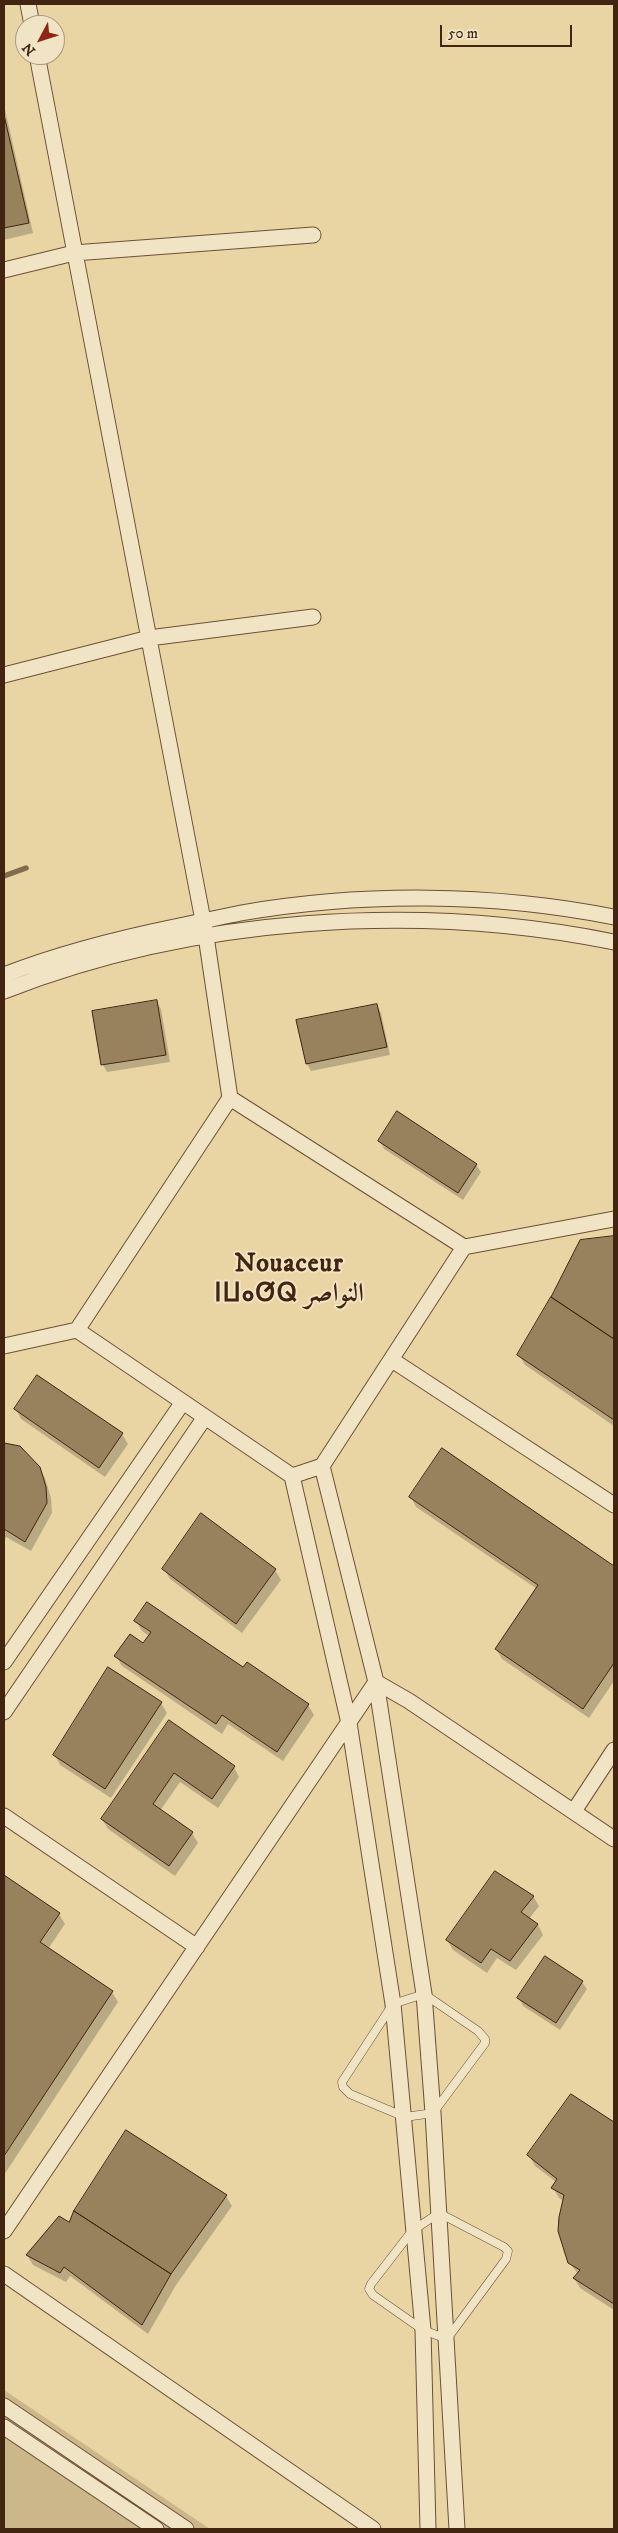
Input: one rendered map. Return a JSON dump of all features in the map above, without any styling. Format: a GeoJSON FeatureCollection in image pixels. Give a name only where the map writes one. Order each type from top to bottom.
{"type":"FeatureCollection","features":[{"type":"Feature","properties":{"kind":"street"},"geometry":{"type":"LineString","coordinates":[[4,1346],[77,1330],[230,1098],[204,928],[39,65]]}},
{"type":"Feature","properties":{"kind":"street"},"geometry":{"type":"LineString","coordinates":[[4,270],[74,253],[313,235]]}},
{"type":"Feature","properties":{"kind":"street"},"geometry":{"type":"LineString","coordinates":[[4,675],[149,638],[313,617]]}},
{"type":"Feature","properties":{"kind":"street"},"geometry":{"type":"LineString","coordinates":[[4,991],[78,966],[204,928],[242,913],[336,902],[419,898],[502,902],[614,917]]}},
{"type":"Feature","properties":{"kind":"street"},"geometry":{"type":"LineString","coordinates":[[4,975],[82,949],[138,935],[204,928],[249,929],[338,922],[419,921],[501,925],[614,942]]}},
{"type":"Feature","properties":{"kind":"street"},"geometry":{"type":"LineString","coordinates":[[230,1098],[464,1247],[614,1219]]}},
{"type":"Feature","properties":{"kind":"street"},"geometry":{"type":"LineString","coordinates":[[292,1476],[322,1466],[464,1247]]}},
{"type":"Feature","properties":{"kind":"street"},"geometry":{"type":"LineString","coordinates":[[77,1330],[292,1476],[349,1723],[393,2004],[405,2117],[412,2231],[423,2330],[428,2529]]}},
{"type":"Feature","properties":{"kind":"street"},"geometry":{"type":"LineString","coordinates":[[392,1360],[614,1506]]}},
{"type":"Feature","properties":{"kind":"street"},"geometry":{"type":"LineString","coordinates":[[4,1662],[183,1402]]}},
{"type":"Feature","properties":{"kind":"street"},"geometry":{"type":"LineString","coordinates":[[4,1712],[206,1417]]}},
{"type":"Feature","properties":{"kind":"street"},"geometry":{"type":"LineString","coordinates":[[322,1466],[376,1682],[424,1994],[447,2339],[457,2529]]}},
{"type":"Feature","properties":{"kind":"street"},"geometry":{"type":"LineString","coordinates":[[4,2232],[376,1682]]}},
{"type":"Feature","properties":{"kind":"street"},"geometry":{"type":"LineString","coordinates":[[376,1682],[409,1700],[614,1839]]}},
{"type":"Feature","properties":{"kind":"street"},"geometry":{"type":"LineString","coordinates":[[574,1811],[614,1750]]}},
{"type":"Feature","properties":{"kind":"street"},"geometry":{"type":"LineString","coordinates":[[4,1816],[196,1948]]}},
{"type":"Feature","properties":{"kind":"street"},"geometry":{"type":"LineString","coordinates":[[4,2274],[373,2529]]}},
{"type":"Feature","properties":{"kind":"street"},"geometry":{"type":"LineString","coordinates":[[4,2406],[186,2529]]}},
{"type":"Feature","properties":{"kind":"street"},"geometry":{"type":"LineString","coordinates":[[4,2427],[156,2529]]}},
{"type":"Feature","properties":{"kind":"lane"},"geometry":{"type":"LineString","coordinates":[[424,1994],[478,2031],[485,2040],[482,2048],[433,2113],[405,2117],[350,2094],[343,2087],[342,2082],[393,2004],[424,1994]]}},
{"type":"Feature","properties":{"kind":"lane"},"geometry":{"type":"LineString","coordinates":[[438,2213],[504,2247],[508,2251],[506,2259],[447,2339],[423,2330],[372,2295],[369,2289],[412,2231],[438,2213]]}},
{"type":"Feature","properties":{"kind":"shaded area"},"geometry":{"type":"Polygon","coordinates":[[[4,2390],[210,2529],[4,2529],[4,2390]]]}},
{"type":"Feature","properties":{"kind":"building"},"geometry":{"type":"Polygon","coordinates":[[[4,115],[29,223],[4,228],[4,115]]]}},
{"type":"Feature","properties":{"kind":"building"},"geometry":{"type":"Polygon","coordinates":[[[157,1000],[166,1055],[101,1065],[92,1011],[157,1000]]]}},
{"type":"Feature","properties":{"kind":"building"},"geometry":{"type":"Polygon","coordinates":[[[377,1004],[387,1047],[306,1064],[296,1020],[377,1004]]]}},
{"type":"Feature","properties":{"kind":"building"},"geometry":{"type":"Polygon","coordinates":[[[397,1111],[477,1164],[458,1193],[378,1141],[397,1111]]]}},
{"type":"Feature","properties":{"kind":"building"},"geometry":{"type":"Polygon","coordinates":[[[614,1236],[614,1339],[551,1297],[580,1240],[614,1236]]]}},
{"type":"Feature","properties":{"kind":"building"},"geometry":{"type":"Polygon","coordinates":[[[551,1297],[614,1339],[614,1420],[517,1355],[551,1297]]]}},
{"type":"Feature","properties":{"kind":"building"},"geometry":{"type":"Polygon","coordinates":[[[37,1375],[123,1433],[99,1468],[14,1409],[37,1375]]]}},
{"type":"Feature","properties":{"kind":"building"},"geometry":{"type":"Polygon","coordinates":[[[4,1443],[20,1446],[40,1467],[46,1487],[47,1503],[25,1542],[4,1529],[4,1443]]]}},
{"type":"Feature","properties":{"kind":"building"},"geometry":{"type":"Polygon","coordinates":[[[442,1448],[614,1566],[614,1663],[583,1709],[495,1649],[538,1585],[409,1497],[442,1448]]]}},
{"type":"Feature","properties":{"kind":"building"},"geometry":{"type":"Polygon","coordinates":[[[201,1513],[276,1569],[236,1624],[162,1569],[201,1513]]]}},
{"type":"Feature","properties":{"kind":"building"},"geometry":{"type":"Polygon","coordinates":[[[147,1602],[243,1667],[247,1662],[309,1704],[277,1752],[222,1715],[216,1724],[114,1656],[130,1634],[143,1643],[151,1632],[134,1621],[147,1602]]]}},
{"type":"Feature","properties":{"kind":"building"},"geometry":{"type":"Polygon","coordinates":[[[108,1667],[162,1702],[105,1789],[53,1755],[108,1667]]]}},
{"type":"Feature","properties":{"kind":"building"},"geometry":{"type":"Polygon","coordinates":[[[169,1720],[235,1766],[212,1799],[174,1773],[153,1804],[193,1832],[169,1866],[101,1819],[169,1720]]]}},
{"type":"Feature","properties":{"kind":"building"},"geometry":{"type":"Polygon","coordinates":[[[495,1871],[534,1896],[521,1912],[538,1924],[510,1961],[491,1949],[481,1963],[446,1940],[495,1871]]]}},
{"type":"Feature","properties":{"kind":"building"},"geometry":{"type":"Polygon","coordinates":[[[4,1875],[60,1913],[40,1942],[113,1991],[4,2156],[4,1875]]]}},
{"type":"Feature","properties":{"kind":"building"},"geometry":{"type":"Polygon","coordinates":[[[545,1956],[583,1981],[556,2023],[517,1998],[545,1956]]]}},
{"type":"Feature","properties":{"kind":"building"},"geometry":{"type":"Polygon","coordinates":[[[571,2094],[614,2122],[614,2304],[573,2278],[580,2270],[568,2263],[558,2231],[564,2195],[551,2188],[557,2179],[527,2155],[571,2094]]]}},
{"type":"Feature","properties":{"kind":"building"},"geometry":{"type":"Polygon","coordinates":[[[126,2130],[227,2195],[171,2274],[74,2211],[126,2130]]]}},
{"type":"Feature","properties":{"kind":"building"},"geometry":{"type":"Polygon","coordinates":[[[74,2211],[171,2274],[142,2325],[64,2267],[60,2273],[26,2255],[59,2216],[69,2222],[74,2211]]]}},
{"type":"Feature","properties":{"kind":"waterway"},"geometry":{"type":"LineString","coordinates":[[4,876],[26,868]]}},
{"type":"Feature","properties":{"kind":"district","name":"Nouaceur ⵏⵡⴰⵚⵕ النواصر"},"geometry":{"type":"Point","coordinates":[289,1281]}}]}
